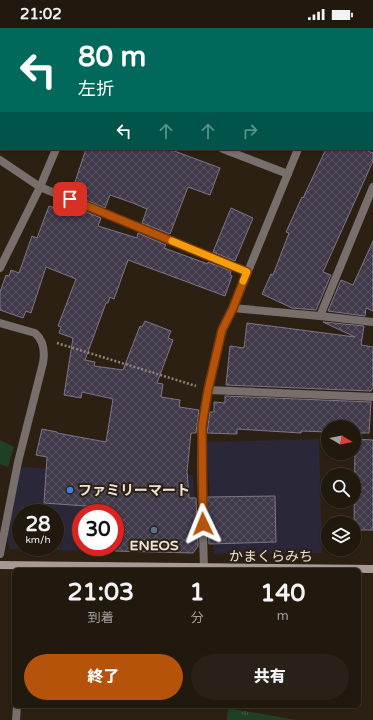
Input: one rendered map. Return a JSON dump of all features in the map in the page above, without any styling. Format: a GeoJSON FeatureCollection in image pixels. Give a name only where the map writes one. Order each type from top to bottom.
{"type":"FeatureCollection","features":[{"type":"Feature","properties":{"kind":"main road","name":"かまくらみち"},"geometry":{"type":"LineString","coordinates":[[0,565],[22,568],[204,568]]}},
{"type":"Feature","properties":{"kind":"main road","name":"かまくらみち"},"geometry":{"type":"LineString","coordinates":[[361,569],[373,569]]}},
{"type":"Feature","properties":{"kind":"street"},"geometry":{"type":"LineString","coordinates":[[0,268],[40,187],[56,150]]}},
{"type":"Feature","properties":{"kind":"street"},"geometry":{"type":"LineString","coordinates":[[226,150],[288,174]]}},
{"type":"Feature","properties":{"kind":"street"},"geometry":{"type":"LineString","coordinates":[[204,568],[201,464],[202,426],[208,390],[222,330],[233,308],[298,150]]}},
{"type":"Feature","properties":{"kind":"street"},"geometry":{"type":"LineString","coordinates":[[0,160],[40,187],[247,272]]}},
{"type":"Feature","properties":{"kind":"street"},"geometry":{"type":"LineString","coordinates":[[320,316],[373,187]]}},
{"type":"Feature","properties":{"kind":"street"},"geometry":{"type":"LineString","coordinates":[[233,308],[373,322]]}},
{"type":"Feature","properties":{"kind":"street"},"geometry":{"type":"LineString","coordinates":[[0,323],[29,331],[40,337],[43,345],[44,363],[18,462],[0,554]]}},
{"type":"Feature","properties":{"kind":"street"},"geometry":{"type":"LineString","coordinates":[[208,390],[373,397]]}},
{"type":"Feature","properties":{"kind":"street"},"geometry":{"type":"LineString","coordinates":[[16,708],[16,720]]}},
{"type":"Feature","properties":{"kind":"path"},"geometry":{"type":"LineString","coordinates":[[40,337],[208,390]]}},
{"type":"Feature","properties":{"kind":"shaded area"},"geometry":{"type":"Polygon","coordinates":[[[319,439],[321,553],[214,554],[206,442],[319,439]]]}},
{"type":"Feature","properties":{"kind":"shaded area"},"geometry":{"type":"Polygon","coordinates":[[[21,467],[116,473],[193,475],[197,548],[193,553],[124,551],[124,504],[72,504],[72,550],[64,550],[64,504],[13,504],[21,467]]]}},
{"type":"Feature","properties":{"kind":"shaded area"},"geometry":{"type":"Polygon","coordinates":[[[12,511],[12,549],[10,549],[7,535],[12,511]]]}},
{"type":"Feature","properties":{"kind":"green space"},"geometry":{"type":"Polygon","coordinates":[[[0,440],[14,447],[8,467],[0,464],[0,440]]]}},
{"type":"Feature","properties":{"kind":"green space"},"geometry":{"type":"Polygon","coordinates":[[[228,708],[296,720],[227,720],[228,708]]]}},
{"type":"Feature","properties":{"kind":"building"},"geometry":{"type":"Polygon","coordinates":[[[86,150],[172,150],[220,168],[210,195],[188,187],[170,234],[142,223],[147,209],[133,203],[110,195],[105,208],[71,194],[86,150]]]}},
{"type":"Feature","properties":{"kind":"building"},"geometry":{"type":"Polygon","coordinates":[[[326,150],[366,150],[373,153],[373,161],[323,272],[331,275],[316,310],[292,308],[262,294],[271,274],[273,275],[289,233],[286,232],[302,197],[303,198],[326,150]]]}},
{"type":"Feature","properties":{"kind":"building"},"geometry":{"type":"Polygon","coordinates":[[[67,204],[101,218],[98,226],[137,238],[138,233],[166,245],[164,248],[231,271],[230,275],[232,276],[225,296],[128,260],[114,299],[110,297],[108,303],[106,303],[85,360],[95,362],[94,366],[123,370],[140,326],[142,327],[145,321],[171,331],[168,338],[173,340],[157,383],[163,384],[161,397],[180,400],[179,407],[199,410],[196,433],[191,433],[187,471],[189,498],[196,498],[198,546],[193,553],[124,551],[124,504],[72,505],[44,503],[47,457],[36,455],[42,429],[106,442],[113,399],[82,392],[81,398],[64,395],[73,338],[59,333],[61,327],[58,326],[76,279],[46,267],[31,313],[26,311],[23,318],[0,310],[0,292],[6,275],[9,276],[11,270],[19,273],[32,236],[37,238],[49,206],[59,209],[60,206],[66,208],[67,204]]]}},
{"type":"Feature","properties":{"kind":"building"},"geometry":{"type":"Polygon","coordinates":[[[231,208],[253,218],[235,261],[213,252],[231,208]]]}},
{"type":"Feature","properties":{"kind":"building"},"geometry":{"type":"Polygon","coordinates":[[[373,241],[373,311],[366,308],[365,316],[328,311],[341,280],[353,285],[373,241]]]}},
{"type":"Feature","properties":{"kind":"building"},"geometry":{"type":"Polygon","coordinates":[[[323,322],[364,326],[361,345],[373,347],[373,388],[371,391],[226,385],[230,346],[244,348],[247,323],[355,337],[323,322]]]}},
{"type":"Feature","properties":{"kind":"building"},"geometry":{"type":"Polygon","coordinates":[[[225,396],[371,402],[369,433],[361,433],[361,420],[321,420],[321,432],[302,431],[301,433],[237,429],[237,434],[207,433],[210,412],[214,412],[214,402],[225,403],[225,396]]]}},
{"type":"Feature","properties":{"kind":"building"},"geometry":{"type":"Polygon","coordinates":[[[361,439],[373,440],[373,530],[361,530],[361,516],[354,516],[354,508],[361,508],[361,468],[355,468],[355,460],[361,460],[361,439]]]}},
{"type":"Feature","properties":{"kind":"building"},"geometry":{"type":"Polygon","coordinates":[[[275,496],[276,542],[209,544],[207,497],[275,496]]]}},
{"type":"Feature","properties":{"kind":"slow traffic"},"geometry":{"type":"LineString","coordinates":[[172,241],[247,272],[243,281]]}},
{"type":"Feature","properties":{"kind":"place","name":"ファミリーマート"},"geometry":{"type":"Point","coordinates":[70,490]}},
{"type":"Feature","properties":{"kind":"place","name":"ENEOS"},"geometry":{"type":"Point","coordinates":[154,530]}},
{"type":"Feature","properties":{"kind":"route"},"geometry":{"type":"LineString","coordinates":[[70,199],[247,272],[233,308],[222,330],[208,390],[202,426],[201,464],[203,524]]}}]}
